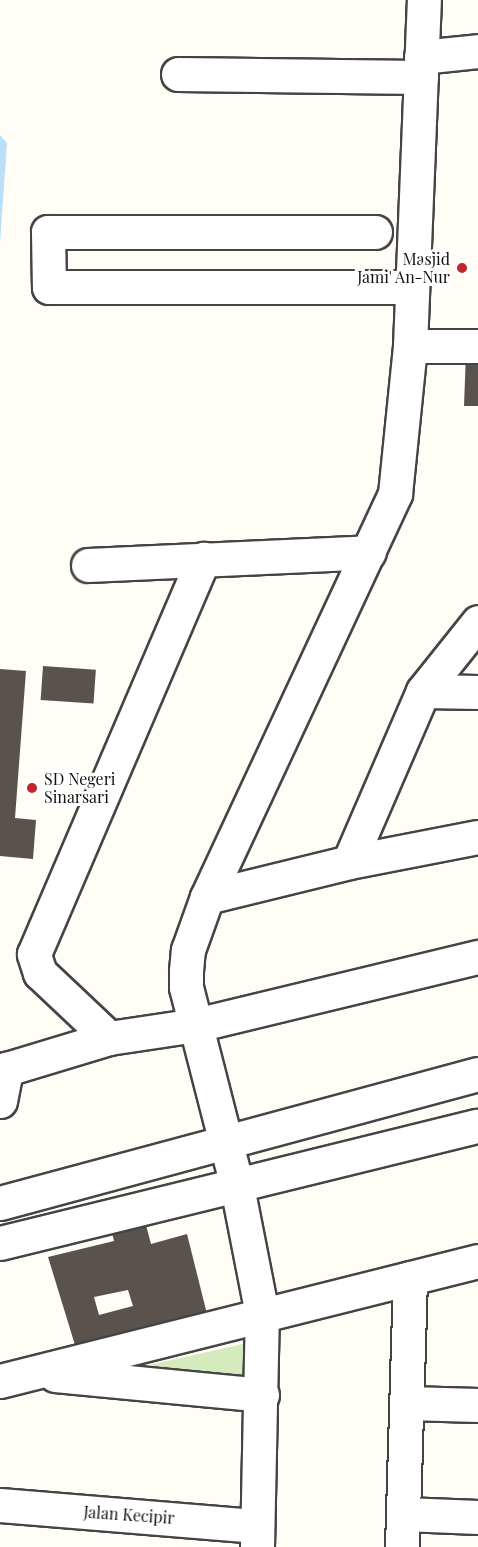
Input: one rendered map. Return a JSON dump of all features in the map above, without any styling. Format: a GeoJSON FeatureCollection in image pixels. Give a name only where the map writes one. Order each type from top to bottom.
{"type":"FeatureCollection","features":[{"type":"Feature","properties":{"kind":"street"},"geometry":{"type":"LineString","coordinates":[[257,1536],[262,1395],[262,1314],[237,1186],[196,1025],[186,971],[188,950],[207,897],[395,494],[410,346],[424,0]]}},
{"type":"Feature","properties":{"kind":"street"},"geometry":{"type":"LineString","coordinates":[[178,74],[421,67],[478,51]]}},
{"type":"Feature","properties":{"kind":"street"},"geometry":{"type":"LineString","coordinates":[[375,232],[48,232],[49,287],[412,286]]}},
{"type":"Feature","properties":{"kind":"street"},"geometry":{"type":"LineString","coordinates":[[410,346],[478,346]]}},
{"type":"Feature","properties":{"kind":"street"},"geometry":{"type":"LineString","coordinates":[[88,565],[369,552]]}},
{"type":"Feature","properties":{"kind":"street"},"geometry":{"type":"LineString","coordinates":[[109,1038],[40,973],[34,954],[203,560]]}},
{"type":"Feature","properties":{"kind":"street"},"geometry":{"type":"LineString","coordinates":[[349,862],[423,691],[478,622]]}},
{"type":"Feature","properties":{"kind":"street"},"geometry":{"type":"LineString","coordinates":[[423,691],[478,692]]}},
{"type":"Feature","properties":{"kind":"street"},"geometry":{"type":"LineString","coordinates":[[207,897],[349,862],[478,837]]}},
{"type":"Feature","properties":{"kind":"street"},"geometry":{"type":"LineString","coordinates":[[0,1101],[3,1070],[109,1038],[196,1025],[478,957]]}},
{"type":"Feature","properties":{"kind":"street"},"geometry":{"type":"LineString","coordinates":[[0,1203],[478,1074]]}},
{"type":"Feature","properties":{"kind":"street"},"geometry":{"type":"LineString","coordinates":[[0,1242],[478,1126]]}},
{"type":"Feature","properties":{"kind":"street"},"geometry":{"type":"LineString","coordinates":[[0,1382],[262,1314],[478,1262]]}},
{"type":"Feature","properties":{"kind":"street"},"geometry":{"type":"LineString","coordinates":[[402,1547],[410,1278]]}},
{"type":"Feature","properties":{"kind":"street"},"geometry":{"type":"LineString","coordinates":[[34,1373],[262,1395]]}},
{"type":"Feature","properties":{"kind":"street"},"geometry":{"type":"LineString","coordinates":[[407,1403],[478,1405]]}},
{"type":"Feature","properties":{"kind":"street","name":"Jalan Kecipir"},"geometry":{"type":"LineString","coordinates":[[0,1505],[257,1536]]}},
{"type":"Feature","properties":{"kind":"street"},"geometry":{"type":"LineString","coordinates":[[404,1514],[478,1517]]}},
{"type":"Feature","properties":{"kind":"green space"},"geometry":{"type":"Polygon","coordinates":[[[256,1341],[255,1391],[118,1372],[256,1341]]]}},
{"type":"Feature","properties":{"kind":"water"},"geometry":{"type":"Polygon","coordinates":[[[0,135],[7,143],[0,243],[0,135]]]}},
{"type":"Feature","properties":{"kind":"building"},"geometry":{"type":"Polygon","coordinates":[[[478,349],[478,406],[464,406],[466,353],[478,349]]]}},
{"type":"Feature","properties":{"kind":"building"},"geometry":{"type":"Polygon","coordinates":[[[43,666],[96,670],[93,704],[41,700],[43,666]]]}},
{"type":"Feature","properties":{"kind":"building"},"geometry":{"type":"Polygon","coordinates":[[[0,669],[26,671],[15,818],[36,820],[33,859],[0,856],[0,669]]]}},
{"type":"Feature","properties":{"kind":"building"},"geometry":{"type":"Polygon","coordinates":[[[146,1225],[151,1244],[187,1234],[208,1318],[145,1341],[141,1328],[75,1345],[48,1257],[114,1241],[112,1233],[146,1225]],[[128,1290],[94,1297],[99,1315],[133,1306],[128,1290]]]}},
{"type":"Feature","properties":{"kind":"place","name":"Masjid Jami' An-Nur"},"geometry":{"type":"Point","coordinates":[462,268]}},
{"type":"Feature","properties":{"kind":"place","name":"SD Negeri Sinarsari"},"geometry":{"type":"Point","coordinates":[32,788]}}]}
